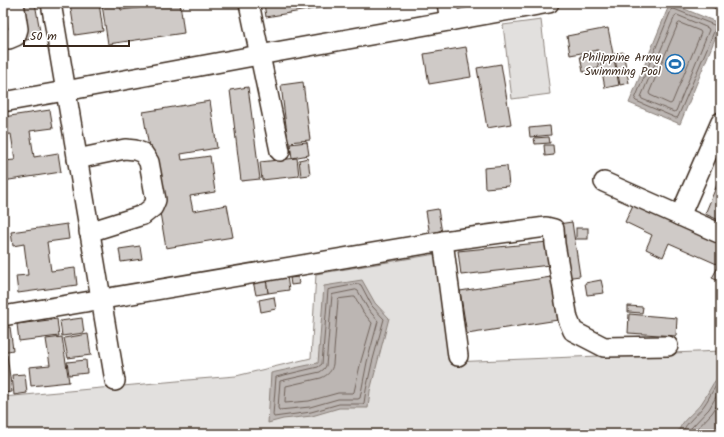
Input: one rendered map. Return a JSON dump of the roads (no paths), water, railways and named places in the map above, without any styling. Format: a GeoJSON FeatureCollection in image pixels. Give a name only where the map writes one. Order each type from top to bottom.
{"type":"FeatureCollection","features":[{"type":"Feature","properties":{"kind":"street"},"geometry":{"type":"LineString","coordinates":[[9,39],[16,36],[18,30],[14,3]]}},
{"type":"Feature","properties":{"kind":"street"},"geometry":{"type":"LineString","coordinates":[[51,3],[115,381]]}},
{"type":"Feature","properties":{"kind":"street"},"geometry":{"type":"LineString","coordinates":[[249,3],[280,151]]}},
{"type":"Feature","properties":{"kind":"street"},"geometry":{"type":"LineString","coordinates":[[3,102],[259,55],[449,12],[549,3]]}},
{"type":"Feature","properties":{"kind":"street"},"geometry":{"type":"LineString","coordinates":[[680,216],[721,122]]}},
{"type":"Feature","properties":{"kind":"street"},"geometry":{"type":"LineString","coordinates":[[77,159],[126,149],[143,153],[149,162],[156,200],[153,207],[143,215],[89,232]]}},
{"type":"Feature","properties":{"kind":"street"},"geometry":{"type":"LineString","coordinates":[[604,182],[721,234]]}},
{"type":"Feature","properties":{"kind":"street"},"geometry":{"type":"LineString","coordinates":[[3,316],[443,240],[546,227],[554,229],[554,244],[568,319],[573,331],[604,347],[668,346]]}},
{"type":"Feature","properties":{"kind":"street"},"geometry":{"type":"LineString","coordinates":[[443,240],[458,356]]}},
{"type":"Feature","properties":{"kind":"water","name":"Philippine Army Swimming Pool"},"geometry":{"type":"Polygon","coordinates":[[[670,3],[721,24],[680,124],[629,103],[670,3]]]}},
{"type":"Feature","properties":{"kind":"water"},"geometry":{"type":"Polygon","coordinates":[[[362,280],[375,303],[389,318],[370,391],[368,408],[339,408],[312,416],[283,419],[268,423],[271,373],[318,363],[324,286],[362,280]]]}},
{"type":"Feature","properties":{"kind":"water"},"geometry":{"type":"Polygon","coordinates":[[[718,377],[721,377],[721,434],[678,434],[681,425],[701,404],[718,377]]]}},
{"type":"Feature","properties":{"kind":"place","name":"Philippine Army Swimming Pool"},"geometry":{"type":"Point","coordinates":[675,64]}}]}
